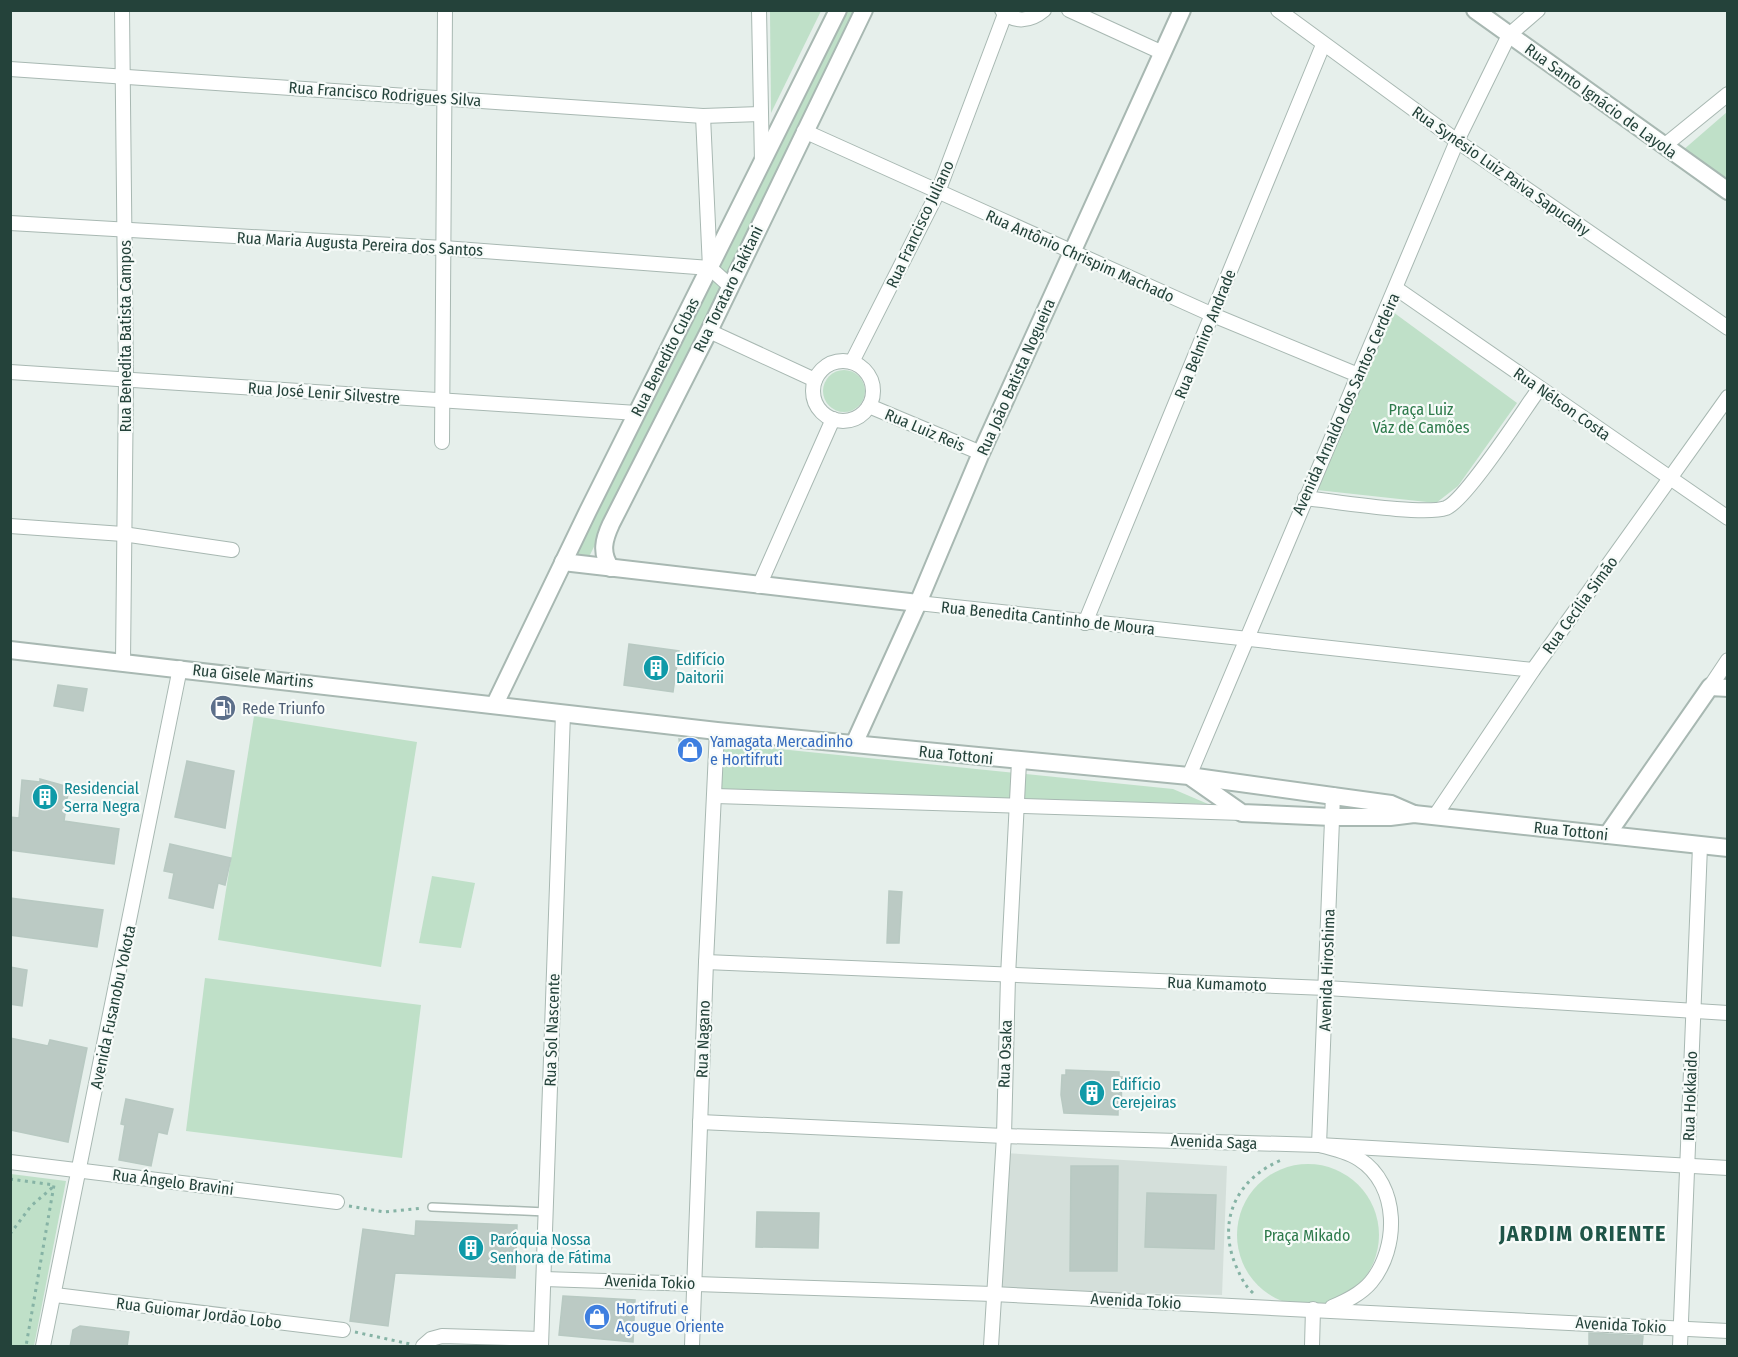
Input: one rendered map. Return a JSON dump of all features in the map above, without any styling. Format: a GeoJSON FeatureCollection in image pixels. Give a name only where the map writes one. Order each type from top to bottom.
{"type":"FeatureCollection","features":[{"type":"Feature","properties":{"kind":"street","name":"Rua Benedita Batista Campos"},"geometry":{"type":"LineString","coordinates":[[122,10],[126,380],[123,661]]}},
{"type":"Feature","properties":{"kind":"street"},"geometry":{"type":"LineString","coordinates":[[442,442],[445,10]]}},
{"type":"Feature","properties":{"kind":"street"},"geometry":{"type":"LineString","coordinates":[[759,10],[762,163]]}},
{"type":"Feature","properties":{"kind":"street","name":"Rua Benedito Cubas"},"geometry":{"type":"LineString","coordinates":[[495,704],[588,511],[838,10]]}},
{"type":"Feature","properties":{"kind":"street","name":"Rua Torataro Takitani"},"geometry":{"type":"LineString","coordinates":[[611,568],[604,556],[604,545],[611,524],[709,331],[864,10]]}},
{"type":"Feature","properties":{"kind":"street"},"geometry":{"type":"LineString","coordinates":[[1003,12],[1024,20],[1035,18],[1044,10]]}},
{"type":"Feature","properties":{"kind":"street"},"geometry":{"type":"LineString","coordinates":[[1069,10],[1163,53]]}},
{"type":"Feature","properties":{"kind":"street","name":"Rua João Batista Nogueira"},"geometry":{"type":"LineString","coordinates":[[854,744],[918,603],[981,453],[1182,10]]}},
{"type":"Feature","properties":{"kind":"street","name":"Rua Synésio Luiz Paiva Sapucahy"},"geometry":{"type":"LineString","coordinates":[[1278,10],[1457,141],[1728,328]]}},
{"type":"Feature","properties":{"kind":"street","name":"Rua Santo Ignácio de Layola"},"geometry":{"type":"LineString","coordinates":[[1475,10],[1728,191]]}},
{"type":"Feature","properties":{"kind":"street"},"geometry":{"type":"LineString","coordinates":[[1509,35],[1538,10]]}},
{"type":"Feature","properties":{"kind":"street","name":"Rua Francisco Juliano"},"geometry":{"type":"LineString","coordinates":[[852,362],[938,192],[1003,12]]}},
{"type":"Feature","properties":{"kind":"street","name":"Avenida Arnaldo dos Santos Cerdeira"},"geometry":{"type":"LineString","coordinates":[[1189,776],[1305,498],[1397,289],[1457,141],[1509,35]]}},
{"type":"Feature","properties":{"kind":"street","name":"Rua Belmiro Andrade"},"geometry":{"type":"LineString","coordinates":[[1085,623],[1323,45]]}},
{"type":"Feature","properties":{"kind":"street","name":"Rua Francisco Rodrigues Silva"},"geometry":{"type":"LineString","coordinates":[[10,69],[703,116],[760,114]]}},
{"type":"Feature","properties":{"kind":"street"},"geometry":{"type":"LineString","coordinates":[[1664,146],[1728,94]]}},
{"type":"Feature","properties":{"kind":"street"},"geometry":{"type":"LineString","coordinates":[[703,116],[710,268],[730,286]]}},
{"type":"Feature","properties":{"kind":"street","name":"Rua Antônio Chrispim Machado"},"geometry":{"type":"LineString","coordinates":[[804,131],[1213,315],[1358,375]]}},
{"type":"Feature","properties":{"kind":"street","name":"Rua Maria Augusta Pereira dos Santos"},"geometry":{"type":"LineString","coordinates":[[10,223],[444,248],[710,268]]}},
{"type":"Feature","properties":{"kind":"street","name":"Rua Nélson Costa"},"geometry":{"type":"LineString","coordinates":[[1397,289],[1728,518]]}},
{"type":"Feature","properties":{"kind":"street"},"geometry":{"type":"LineString","coordinates":[[709,331],[815,380]]}},
{"type":"Feature","properties":{"kind":"street"},"geometry":{"type":"LineString","coordinates":[[852,362],[863,368],[869,376],[873,397],[869,406],[855,418],[833,419],[817,405],[813,395],[815,380],[823,369],[832,363],[852,362]]}},
{"type":"Feature","properties":{"kind":"street","name":"Rua José Lenir Silvestre"},"geometry":{"type":"LineString","coordinates":[[10,372],[637,413]]}},
{"type":"Feature","properties":{"kind":"street"},"geometry":{"type":"LineString","coordinates":[[1305,498],[1427,511],[1448,507],[1468,485],[1539,389]]}},
{"type":"Feature","properties":{"kind":"street","name":"Rua Cecília Simão"},"geometry":{"type":"LineString","coordinates":[[1435,816],[1533,670],[1728,397]]}},
{"type":"Feature","properties":{"kind":"street","name":"Rua Luiz Reis"},"geometry":{"type":"LineString","coordinates":[[869,406],[981,453]]}},
{"type":"Feature","properties":{"kind":"street"},"geometry":{"type":"LineString","coordinates":[[759,586],[833,419]]}},
{"type":"Feature","properties":{"kind":"street"},"geometry":{"type":"LineString","coordinates":[[588,511],[603,523],[611,524]]}},
{"type":"Feature","properties":{"kind":"street"},"geometry":{"type":"LineString","coordinates":[[10,526],[123,534],[232,550]]}},
{"type":"Feature","properties":{"kind":"street","name":"Rua Benedita Cantinho de Moura"},"geometry":{"type":"LineString","coordinates":[[563,562],[1085,623],[1533,670]]}},
{"type":"Feature","properties":{"kind":"street","name":"Rua Gisele Martins"},"geometry":{"type":"LineString","coordinates":[[10,650],[495,704]]}},
{"type":"Feature","properties":{"kind":"street"},"geometry":{"type":"LineString","coordinates":[[1607,835],[1728,660]]}},
{"type":"Feature","properties":{"kind":"street","name":"Avenida Fusanobu Yokota"},"geometry":{"type":"LineString","coordinates":[[44,1347],[180,668]]}},
{"type":"Feature","properties":{"kind":"street"},"geometry":{"type":"LineString","coordinates":[[1710,687],[1728,688]]}},
{"type":"Feature","properties":{"kind":"street","name":"Rua Tottoni"},"geometry":{"type":"LineString","coordinates":[[495,704],[717,731],[1019,762],[1189,776],[1391,804],[1414,814]]}},
{"type":"Feature","properties":{"kind":"street","name":"Rua Sol Nascente"},"geometry":{"type":"LineString","coordinates":[[541,1343],[563,713]]}},
{"type":"Feature","properties":{"kind":"street","name":"Rua Nagano"},"geometry":{"type":"LineString","coordinates":[[692,1347],[717,731]]}},
{"type":"Feature","properties":{"kind":"street","name":"Rua Osaka"},"geometry":{"type":"LineString","coordinates":[[991,1347],[1004,1136],[1008,976],[1019,762]]}},
{"type":"Feature","properties":{"kind":"street"},"geometry":{"type":"LineString","coordinates":[[1189,776],[1242,813]]}},
{"type":"Feature","properties":{"kind":"street","name":"Avenida Hiroshima"},"geometry":{"type":"LineString","coordinates":[[1319,1144],[1333,795]]}},
{"type":"Feature","properties":{"kind":"street","name":"Rua Tottoni"},"geometry":{"type":"LineString","coordinates":[[715,796],[1332,817],[1390,817],[1414,814],[1728,848]]}},
{"type":"Feature","properties":{"kind":"street","name":"Rua Hokkaido"},"geometry":{"type":"LineString","coordinates":[[1680,1347],[1700,846]]}},
{"type":"Feature","properties":{"kind":"street","name":"Rua Kumamoto"},"geometry":{"type":"LineString","coordinates":[[706,962],[1326,988],[1728,1013]]}},
{"type":"Feature","properties":{"kind":"street","name":"Avenida Saga"},"geometry":{"type":"LineString","coordinates":[[700,1122],[1004,1136],[1319,1144],[1728,1168]]}},
{"type":"Feature","properties":{"kind":"street"},"geometry":{"type":"LineString","coordinates":[[1319,1144],[1359,1159],[1379,1180],[1390,1208],[1392,1237],[1386,1258],[1370,1283],[1347,1301],[1328,1309]]}},
{"type":"Feature","properties":{"kind":"street","name":"Rua Ângelo Bravini"},"geometry":{"type":"LineString","coordinates":[[10,1162],[337,1202]]}},
{"type":"Feature","properties":{"kind":"street","name":"Avenida Tokio"},"geometry":{"type":"LineString","coordinates":[[544,1279],[993,1294],[1328,1309],[1728,1331]]}},
{"type":"Feature","properties":{"kind":"street","name":"Rua Guiomar Jordão Lobo"},"geometry":{"type":"LineString","coordinates":[[55,1295],[344,1330]]}},
{"type":"Feature","properties":{"kind":"street"},"geometry":{"type":"LineString","coordinates":[[1312,1347],[1313,1309]]}},
{"type":"Feature","properties":{"kind":"street"},"geometry":{"type":"LineString","coordinates":[[421,1347],[431,1339],[442,1336],[541,1343]]}},
{"type":"Feature","properties":{"kind":"lane"},"geometry":{"type":"LineString","coordinates":[[432,1207],[546,1212]]}},
{"type":"Feature","properties":{"kind":"path"},"geometry":{"type":"LineString","coordinates":[[1257,1297],[1244,1285],[1228,1247],[1229,1219],[1239,1193],[1258,1172],[1288,1157]]}},
{"type":"Feature","properties":{"kind":"path"},"geometry":{"type":"LineString","coordinates":[[10,1179],[54,1185]]}},
{"type":"Feature","properties":{"kind":"path"},"geometry":{"type":"LineString","coordinates":[[10,1234],[31,1206],[54,1185]]}},
{"type":"Feature","properties":{"kind":"path"},"geometry":{"type":"LineString","coordinates":[[26,1347],[54,1185]]}},
{"type":"Feature","properties":{"kind":"path"},"geometry":{"type":"LineString","coordinates":[[337,1202],[346,1206],[384,1212],[432,1207]]}},
{"type":"Feature","properties":{"kind":"path"},"geometry":{"type":"LineString","coordinates":[[344,1330],[421,1347]]}},
{"type":"Feature","properties":{"kind":"shaded area"},"geometry":{"type":"Polygon","coordinates":[[[1004,1153],[1227,1166],[1222,1295],[1001,1290],[1004,1153]]]}},
{"type":"Feature","properties":{"kind":"green space"},"geometry":{"type":"Polygon","coordinates":[[[770,11],[821,11],[771,113],[770,11]]]}},
{"type":"Feature","properties":{"kind":"green space"},"geometry":{"type":"Polygon","coordinates":[[[841,11],[855,11],[589,557],[577,555],[606,489],[841,11]]]}},
{"type":"Feature","properties":{"kind":"green space"},"geometry":{"type":"Polygon","coordinates":[[[1727,112],[1727,181],[1682,151],[1727,112]]]}},
{"type":"Feature","properties":{"kind":"green space","name":"Praça Luiz Váz de Camões"},"geometry":{"type":"Polygon","coordinates":[[[1393,312],[1517,403],[1458,486],[1436,503],[1317,490],[1393,312]]]}},
{"type":"Feature","properties":{"kind":"green space"},"geometry":{"type":"Polygon","coordinates":[[[844,370],[859,376],[865,391],[859,406],[844,412],[829,406],[823,391],[829,376],[844,370]]]}},
{"type":"Feature","properties":{"kind":"green space"},"geometry":{"type":"Polygon","coordinates":[[[254,716],[417,742],[381,967],[218,940],[254,716]]]}},
{"type":"Feature","properties":{"kind":"green space"},"geometry":{"type":"Polygon","coordinates":[[[721,743],[1173,789],[1208,804],[719,790],[721,743]]]}},
{"type":"Feature","properties":{"kind":"green space"},"geometry":{"type":"Polygon","coordinates":[[[432,876],[475,883],[461,948],[419,943],[432,876]]]}},
{"type":"Feature","properties":{"kind":"green space"},"geometry":{"type":"Polygon","coordinates":[[[205,978],[421,1005],[402,1158],[186,1131],[205,978]]]}},
{"type":"Feature","properties":{"kind":"green space","name":"Praça Mikado"},"geometry":{"type":"Polygon","coordinates":[[[1308,1164],[1335,1169],[1358,1185],[1374,1208],[1379,1235],[1374,1262],[1358,1285],[1335,1301],[1308,1306],[1281,1301],[1258,1285],[1242,1262],[1237,1235],[1242,1208],[1258,1185],[1281,1169],[1308,1164]]]}},
{"type":"Feature","properties":{"kind":"green space"},"geometry":{"type":"Polygon","coordinates":[[[11,1174],[66,1181],[34,1346],[11,1346],[11,1174]]]}},
{"type":"Feature","properties":{"kind":"building","name":"Edifício Daitorii"},"geometry":{"type":"Polygon","coordinates":[[[629,644],[679,651],[673,692],[624,685],[629,644]]]}},
{"type":"Feature","properties":{"kind":"building"},"geometry":{"type":"Polygon","coordinates":[[[58,685],[87,689],[83,711],[54,706],[58,685]]]}},
{"type":"Feature","properties":{"kind":"building","name":"Yamagata Mercadinho e Hortifruti"},"geometry":{"type":"Polygon","coordinates":[[[679,739],[700,742],[698,760],[681,758],[679,739]]]}},
{"type":"Feature","properties":{"kind":"building"},"geometry":{"type":"Polygon","coordinates":[[[187,761],[234,771],[225,828],[175,817],[187,761]]]}},
{"type":"Feature","properties":{"kind":"building"},"geometry":{"type":"Polygon","coordinates":[[[40,779],[69,787],[64,821],[119,829],[114,864],[10,850],[10,817],[19,818],[22,780],[40,782],[40,779]]]}},
{"type":"Feature","properties":{"kind":"building"},"geometry":{"type":"Polygon","coordinates":[[[170,844],[231,858],[225,885],[218,883],[213,908],[169,898],[174,873],[164,871],[170,844]]]}},
{"type":"Feature","properties":{"kind":"building"},"geometry":{"type":"Polygon","coordinates":[[[889,891],[902,892],[899,943],[887,943],[889,891]]]}},
{"type":"Feature","properties":{"kind":"building"},"geometry":{"type":"Polygon","coordinates":[[[10,898],[103,910],[97,947],[10,935],[10,898]]]}},
{"type":"Feature","properties":{"kind":"building"},"geometry":{"type":"Polygon","coordinates":[[[10,967],[27,970],[22,1006],[10,1004],[10,967]]]}},
{"type":"Feature","properties":{"kind":"building"},"geometry":{"type":"Polygon","coordinates":[[[10,1038],[48,1046],[50,1040],[87,1048],[68,1142],[10,1130],[10,1038]]]}},
{"type":"Feature","properties":{"kind":"building","name":"Edifício Cerejeiras"},"geometry":{"type":"Polygon","coordinates":[[[1066,1070],[1119,1072],[1119,1077],[1122,1077],[1121,1109],[1118,1109],[1118,1115],[1064,1113],[1061,1095],[1062,1075],[1066,1075],[1066,1070]]]}},
{"type":"Feature","properties":{"kind":"building"},"geometry":{"type":"Polygon","coordinates":[[[126,1099],[173,1109],[167,1134],[158,1132],[151,1166],[119,1160],[125,1125],[121,1124],[126,1099]]]}},
{"type":"Feature","properties":{"kind":"building"},"geometry":{"type":"Polygon","coordinates":[[[1071,1166],[1118,1166],[1117,1271],[1070,1271],[1071,1166]]]}},
{"type":"Feature","properties":{"kind":"building"},"geometry":{"type":"Polygon","coordinates":[[[1147,1193],[1216,1195],[1214,1249],[1145,1247],[1147,1193]]]}},
{"type":"Feature","properties":{"kind":"building"},"geometry":{"type":"Polygon","coordinates":[[[757,1212],[819,1213],[818,1248],[756,1247],[757,1212]]]}},
{"type":"Feature","properties":{"kind":"building"},"geometry":{"type":"Polygon","coordinates":[[[416,1221],[517,1225],[515,1278],[395,1273],[388,1326],[350,1321],[363,1229],[415,1236],[416,1221]]]}},
{"type":"Feature","properties":{"kind":"building","name":"Hortifruti e Açougue Oriente"},"geometry":{"type":"Polygon","coordinates":[[[563,1296],[635,1300],[633,1342],[559,1335],[563,1296]]]}},
{"type":"Feature","properties":{"kind":"building"},"geometry":{"type":"Polygon","coordinates":[[[80,1326],[129,1332],[127,1347],[70,1347],[73,1330],[80,1326]]]}},
{"type":"Feature","properties":{"kind":"building"},"geometry":{"type":"Polygon","coordinates":[[[1589,1333],[1643,1336],[1642,1347],[1589,1347],[1589,1333]]]}},
{"type":"Feature","properties":{"kind":"place","name":"Edifício Daitorii"},"geometry":{"type":"Point","coordinates":[656,668]}},
{"type":"Feature","properties":{"kind":"place","name":"Rede Triunfo"},"geometry":{"type":"Point","coordinates":[223,708]}},
{"type":"Feature","properties":{"kind":"place","name":"Yamagata Mercadinho e Hortifruti"},"geometry":{"type":"Point","coordinates":[690,750]}},
{"type":"Feature","properties":{"kind":"place","name":"Residencial Serra Negra"},"geometry":{"type":"Point","coordinates":[45,797]}},
{"type":"Feature","properties":{"kind":"place","name":"Edifício Cerejeiras"},"geometry":{"type":"Point","coordinates":[1092,1093]}},
{"type":"Feature","properties":{"kind":"place","name":"Paróquia Nossa Senhora de Fátima"},"geometry":{"type":"Point","coordinates":[471,1248]}},
{"type":"Feature","properties":{"kind":"place","name":"Hortifruti e Açougue Oriente"},"geometry":{"type":"Point","coordinates":[597,1317]}},
{"type":"Feature","properties":{"kind":"district","name":"JARDIM ORIENTE"},"geometry":{"type":"Point","coordinates":[1583,1233]}}]}
